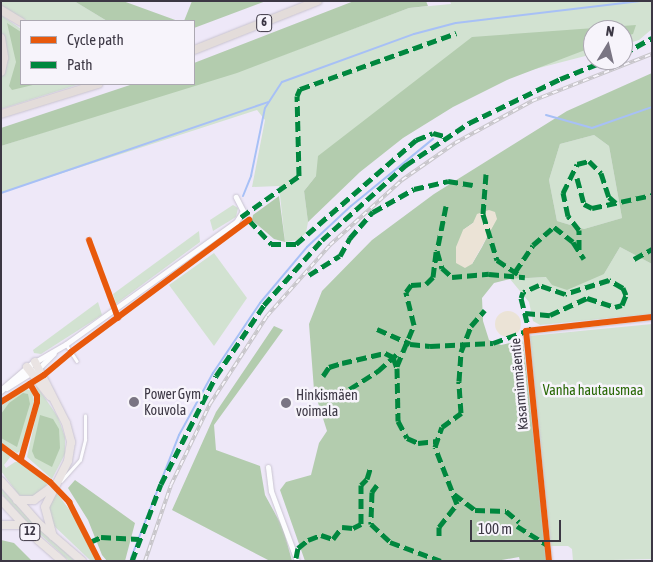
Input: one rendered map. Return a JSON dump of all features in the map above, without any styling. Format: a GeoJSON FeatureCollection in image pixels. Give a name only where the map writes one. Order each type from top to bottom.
{"type":"FeatureCollection","features":[{"type":"Feature","properties":{"kind":"highway","name":"6"},"geometry":{"type":"LineString","coordinates":[[195,50],[318,1]]}},
{"type":"Feature","properties":{"kind":"highway"},"geometry":{"type":"LineString","coordinates":[[1,10],[20,21]]}},
{"type":"Feature","properties":{"kind":"highway"},"geometry":{"type":"LineString","coordinates":[[1,38],[4,58],[1,72]]}},
{"type":"Feature","properties":{"kind":"highway"},"geometry":{"type":"LineString","coordinates":[[195,43],[210,44]]}},
{"type":"Feature","properties":{"kind":"highway"},"geometry":{"type":"LineString","coordinates":[[1,114],[95,85]]}},
{"type":"Feature","properties":{"kind":"main road"},"geometry":{"type":"LineString","coordinates":[[37,365],[57,406],[71,442],[68,461],[46,507],[52,536]]}},
{"type":"Feature","properties":{"kind":"main road"},"geometry":{"type":"LineString","coordinates":[[29,370],[57,406]]}},
{"type":"Feature","properties":{"kind":"main road","name":"12"},"geometry":{"type":"LineString","coordinates":[[1,481],[16,500],[52,536],[82,561]]}},
{"type":"Feature","properties":{"kind":"main road"},"geometry":{"type":"LineString","coordinates":[[16,500],[34,500],[56,484]]}},
{"type":"Feature","properties":{"kind":"main road","name":"12"},"geometry":{"type":"LineString","coordinates":[[1,500],[62,561]]}},
{"type":"Feature","properties":{"kind":"main road"},"geometry":{"type":"LineString","coordinates":[[1,525],[24,525]]}},
{"type":"Feature","properties":{"kind":"street"},"geometry":{"type":"LineString","coordinates":[[29,370],[241,217],[242,206],[236,197]]}},
{"type":"Feature","properties":{"kind":"street","name":"Kasarminmäentie"},"geometry":{"type":"LineString","coordinates":[[549,561],[526,330],[652,317]]}},
{"type":"Feature","properties":{"kind":"street"},"geometry":{"type":"LineString","coordinates":[[268,467],[272,491],[297,561]]}},
{"type":"Feature","properties":{"kind":"lane"},"geometry":{"type":"LineString","coordinates":[[66,344],[77,361]]}},
{"type":"Feature","properties":{"kind":"lane"},"geometry":{"type":"LineString","coordinates":[[56,484],[80,460],[85,440],[84,416]]}},
{"type":"Feature","properties":{"kind":"green space"},"geometry":{"type":"Polygon","coordinates":[[[1,1],[74,1],[105,20],[25,20],[1,6],[1,1]]]}},
{"type":"Feature","properties":{"kind":"green space"},"geometry":{"type":"Polygon","coordinates":[[[74,1],[123,1],[175,20],[105,20],[74,1]]]}},
{"type":"Feature","properties":{"kind":"green space"},"geometry":{"type":"Polygon","coordinates":[[[192,1],[266,1],[195,28],[195,20],[184,20],[192,1]]]}},
{"type":"Feature","properties":{"kind":"green space"},"geometry":{"type":"Polygon","coordinates":[[[354,1],[426,1],[428,6],[409,8],[237,73],[1,146],[1,128],[130,85],[195,85],[195,63],[354,1]]]}},
{"type":"Feature","properties":{"kind":"green space"},"geometry":{"type":"Polygon","coordinates":[[[450,1],[652,1],[652,29],[639,40],[633,42],[633,20],[583,20],[583,57],[496,79],[316,176],[304,191],[308,222],[306,233],[298,240],[285,242],[279,186],[252,187],[265,120],[257,110],[1,193],[1,146],[272,59],[409,8],[451,4],[450,1]]]}},
{"type":"Feature","properties":{"kind":"green space"},"geometry":{"type":"Polygon","coordinates":[[[1,15],[20,28],[20,85],[77,85],[1,109],[1,81],[7,50],[1,31],[1,15]]]}},
{"type":"Feature","properties":{"kind":"green space"},"geometry":{"type":"Polygon","coordinates":[[[7,23],[20,31],[20,85],[33,85],[12,90],[9,86],[16,62],[7,23]]]}},
{"type":"Feature","properties":{"kind":"green space"},"geometry":{"type":"Polygon","coordinates":[[[583,29],[583,51],[507,80],[453,107],[403,138],[360,172],[308,222],[304,191],[316,176],[318,156],[472,37],[583,29]]]}},
{"type":"Feature","properties":{"kind":"green space"},"geometry":{"type":"Polygon","coordinates":[[[652,73],[652,264],[620,247],[604,274],[567,290],[552,285],[546,277],[510,279],[494,283],[482,298],[483,321],[489,340],[501,345],[523,340],[547,561],[520,561],[519,557],[496,561],[305,561],[280,490],[286,482],[311,475],[319,443],[327,431],[314,390],[309,324],[322,291],[372,240],[434,194],[567,111],[652,73]],[[594,135],[560,144],[549,180],[557,221],[584,229],[622,218],[609,146],[594,135]],[[496,219],[473,223],[463,230],[472,264],[482,247],[496,219]]]}},
{"type":"Feature","properties":{"kind":"green space"},"geometry":{"type":"Polygon","coordinates":[[[594,135],[609,146],[622,218],[584,229],[557,221],[549,180],[560,144],[594,135]]]}},
{"type":"Feature","properties":{"kind":"green space"},"geometry":{"type":"Polygon","coordinates":[[[279,196],[285,242],[274,239],[252,220],[253,215],[279,196]]]}},
{"type":"Feature","properties":{"kind":"green space"},"geometry":{"type":"Polygon","coordinates":[[[233,205],[238,208],[236,217],[213,231],[210,220],[233,205]]]}},
{"type":"Feature","properties":{"kind":"green space"},"geometry":{"type":"Polygon","coordinates":[[[199,231],[200,242],[116,304],[113,294],[199,231]]]}},
{"type":"Feature","properties":{"kind":"green space"},"geometry":{"type":"Polygon","coordinates":[[[620,247],[652,264],[652,314],[540,325],[533,321],[529,302],[510,279],[604,274],[620,247]]]}},
{"type":"Feature","properties":{"kind":"green space"},"geometry":{"type":"Polygon","coordinates":[[[214,253],[247,298],[214,346],[169,285],[214,253]]]}},
{"type":"Feature","properties":{"kind":"green space"},"geometry":{"type":"Polygon","coordinates":[[[98,302],[102,315],[41,354],[34,353],[33,350],[98,302]]]}},
{"type":"Feature","properties":{"kind":"green space","name":"Vanha hautausmaa"},"geometry":{"type":"Polygon","coordinates":[[[652,324],[652,559],[573,561],[572,549],[568,546],[550,546],[529,336],[652,324]]]}},
{"type":"Feature","properties":{"kind":"green space"},"geometry":{"type":"Polygon","coordinates":[[[274,326],[283,330],[214,425],[216,450],[260,466],[265,495],[283,528],[292,561],[270,561],[172,510],[216,412],[274,326]]]}},
{"type":"Feature","properties":{"kind":"green space"},"geometry":{"type":"Polygon","coordinates":[[[36,385],[58,417],[65,437],[65,454],[52,479],[27,457],[39,402],[36,385]]]}},
{"type":"Feature","properties":{"kind":"green space"},"geometry":{"type":"Polygon","coordinates":[[[26,389],[32,391],[34,401],[21,451],[17,453],[1,443],[1,406],[26,389]]]}},
{"type":"Feature","properties":{"kind":"green space"},"geometry":{"type":"Polygon","coordinates":[[[23,393],[28,394],[30,404],[17,447],[1,438],[1,414],[9,403],[23,393]]]}},
{"type":"Feature","properties":{"kind":"green space"},"geometry":{"type":"Polygon","coordinates":[[[40,415],[53,419],[59,429],[60,448],[52,467],[35,458],[32,451],[40,415]]]}},
{"type":"Feature","properties":{"kind":"green space"},"geometry":{"type":"Polygon","coordinates":[[[1,448],[11,456],[4,465],[6,468],[15,462],[23,462],[48,483],[42,491],[34,497],[25,498],[18,494],[1,471],[1,448]]]}},
{"type":"Feature","properties":{"kind":"green space"},"geometry":{"type":"Polygon","coordinates":[[[75,480],[135,523],[125,561],[107,561],[102,555],[88,520],[68,488],[75,480]]]}},
{"type":"Feature","properties":{"kind":"green space"},"geometry":{"type":"Polygon","coordinates":[[[1,488],[31,521],[75,561],[68,560],[28,523],[1,493],[1,488]]]}},
{"type":"Feature","properties":{"kind":"green space"},"geometry":{"type":"Polygon","coordinates":[[[56,492],[78,521],[96,561],[91,561],[52,524],[48,506],[56,492]]]}},
{"type":"Feature","properties":{"kind":"green space"},"geometry":{"type":"Polygon","coordinates":[[[1,540],[14,543],[32,561],[1,561],[1,540]]]}},
{"type":"Feature","properties":{"kind":"sand"},"geometry":{"type":"Polygon","coordinates":[[[489,210],[495,212],[497,219],[472,264],[465,268],[456,263],[456,247],[463,230],[473,223],[477,214],[489,210]]]}},
{"type":"Feature","properties":{"kind":"sand"},"geometry":{"type":"Polygon","coordinates":[[[508,311],[518,314],[521,324],[518,334],[508,337],[498,334],[495,324],[498,314],[508,311]]]}},
{"type":"Feature","properties":{"kind":"waterway"},"geometry":{"type":"LineString","coordinates":[[243,196],[251,176],[265,108],[282,82],[414,34],[456,23],[641,1]]}},
{"type":"Feature","properties":{"kind":"waterway"},"geometry":{"type":"LineString","coordinates":[[1,193],[268,102]]}},
{"type":"Feature","properties":{"kind":"waterway"},"geometry":{"type":"LineString","coordinates":[[546,115],[592,128],[652,107]]}},
{"type":"Feature","properties":{"kind":"waterway"},"geometry":{"type":"LineString","coordinates":[[131,558],[179,435],[213,373],[260,303],[307,247],[351,206],[433,139]]}},
{"type":"Feature","properties":{"kind":"railway"},"geometry":{"type":"LineString","coordinates":[[145,561],[171,485],[210,404],[267,316],[330,245],[402,180],[455,143],[532,101],[652,54]]}},
{"type":"Feature","properties":{"kind":"marked path"},"geometry":{"type":"LineString","coordinates":[[241,217],[299,176],[297,96],[300,89],[456,33]]}},
{"type":"Feature","properties":{"kind":"marked path"},"geometry":{"type":"LineString","coordinates":[[633,48],[652,38]]}},
{"type":"Feature","properties":{"kind":"marked path"},"geometry":{"type":"LineString","coordinates":[[132,561],[161,484],[216,376],[264,305],[322,240],[406,165],[469,123],[583,70]]}},
{"type":"Feature","properties":{"kind":"marked path"},"geometry":{"type":"LineString","coordinates":[[249,220],[271,244],[296,244],[416,140],[433,133],[448,137]]}},
{"type":"Feature","properties":{"kind":"marked path"},"geometry":{"type":"LineString","coordinates":[[579,250],[579,230],[568,216],[563,193],[577,164],[589,161],[601,173],[609,197],[616,203]]}},
{"type":"Feature","properties":{"kind":"marked path"},"geometry":{"type":"LineString","coordinates":[[486,174],[483,214],[497,260],[518,274]]}},
{"type":"Feature","properties":{"kind":"marked path"},"geometry":{"type":"LineString","coordinates":[[577,178],[584,204],[592,208],[652,195]]}},
{"type":"Feature","properties":{"kind":"marked path"},"geometry":{"type":"LineString","coordinates":[[309,275],[340,256],[350,238],[373,212],[414,189],[448,181],[473,185]]}},
{"type":"Feature","properties":{"kind":"marked path"},"geometry":{"type":"LineString","coordinates":[[446,206],[437,251],[442,268],[452,277],[489,274],[525,277]]}},
{"type":"Feature","properties":{"kind":"marked path"},"geometry":{"type":"LineString","coordinates":[[515,272],[533,245],[554,227],[573,242],[584,259]]}},
{"type":"Feature","properties":{"kind":"marked path"},"geometry":{"type":"LineString","coordinates":[[634,259],[652,249]]}},
{"type":"Feature","properties":{"kind":"marked path"},"geometry":{"type":"LineString","coordinates":[[397,366],[414,325],[406,292],[411,285],[426,284],[433,277],[436,251]]}},
{"type":"Feature","properties":{"kind":"marked path"},"geometry":{"type":"LineString","coordinates":[[525,313],[550,315],[587,298],[615,307],[622,305],[626,295],[623,288],[609,280],[565,294],[539,285],[523,292],[521,298],[529,329]]}},
{"type":"Feature","properties":{"kind":"marked path"},"geometry":{"type":"LineString","coordinates":[[439,536],[439,527],[457,504],[435,447],[442,427],[461,413],[459,381],[461,352],[471,326],[485,310]]}},
{"type":"Feature","properties":{"kind":"marked path"},"geometry":{"type":"LineString","coordinates":[[377,329],[410,344],[430,346],[493,343],[526,331]]}},
{"type":"Feature","properties":{"kind":"marked path"},"geometry":{"type":"LineString","coordinates":[[323,376],[329,367],[342,363],[385,353],[393,357],[397,368],[398,421],[407,438],[418,443],[437,441]]}},
{"type":"Feature","properties":{"kind":"marked path"},"geometry":{"type":"LineString","coordinates":[[337,397],[378,371],[397,354]]}},
{"type":"Feature","properties":{"kind":"marked path"},"geometry":{"type":"LineString","coordinates":[[296,558],[298,548],[308,540],[321,535],[333,539],[342,527],[353,528],[361,524],[361,485],[367,479],[371,466]]}},
{"type":"Feature","properties":{"kind":"marked path"},"geometry":{"type":"LineString","coordinates":[[377,485],[372,492],[371,524],[390,542],[441,561]]}},
{"type":"Feature","properties":{"kind":"marked path"},"geometry":{"type":"LineString","coordinates":[[454,494],[475,510],[506,511],[519,522]]}},
{"type":"Feature","properties":{"kind":"marked path"},"geometry":{"type":"LineString","coordinates":[[517,526],[548,545]]}},
{"type":"Feature","properties":{"kind":"marked path"},"geometry":{"type":"LineString","coordinates":[[90,542],[101,537],[139,539]]}},
{"type":"Feature","properties":{"kind":"cycle path"},"geometry":{"type":"LineString","coordinates":[[1,402],[44,375],[71,352],[249,220]]}},
{"type":"Feature","properties":{"kind":"cycle path"},"geometry":{"type":"LineString","coordinates":[[89,240],[118,318]]}},
{"type":"Feature","properties":{"kind":"cycle path"},"geometry":{"type":"LineString","coordinates":[[549,561],[526,331],[652,317]]}},
{"type":"Feature","properties":{"kind":"cycle path"},"geometry":{"type":"LineString","coordinates":[[21,459],[37,402],[37,396],[30,384]]}},
{"type":"Feature","properties":{"kind":"cycle path"},"geometry":{"type":"LineString","coordinates":[[1,446],[50,482],[69,502],[99,561]]}},
{"type":"Feature","properties":{"kind":"place","name":"Power Gym Kouvola"},"geometry":{"type":"Point","coordinates":[134,402]}},
{"type":"Feature","properties":{"kind":"place","name":"Hinkismäen voimala"},"geometry":{"type":"Point","coordinates":[286,403]}}]}
